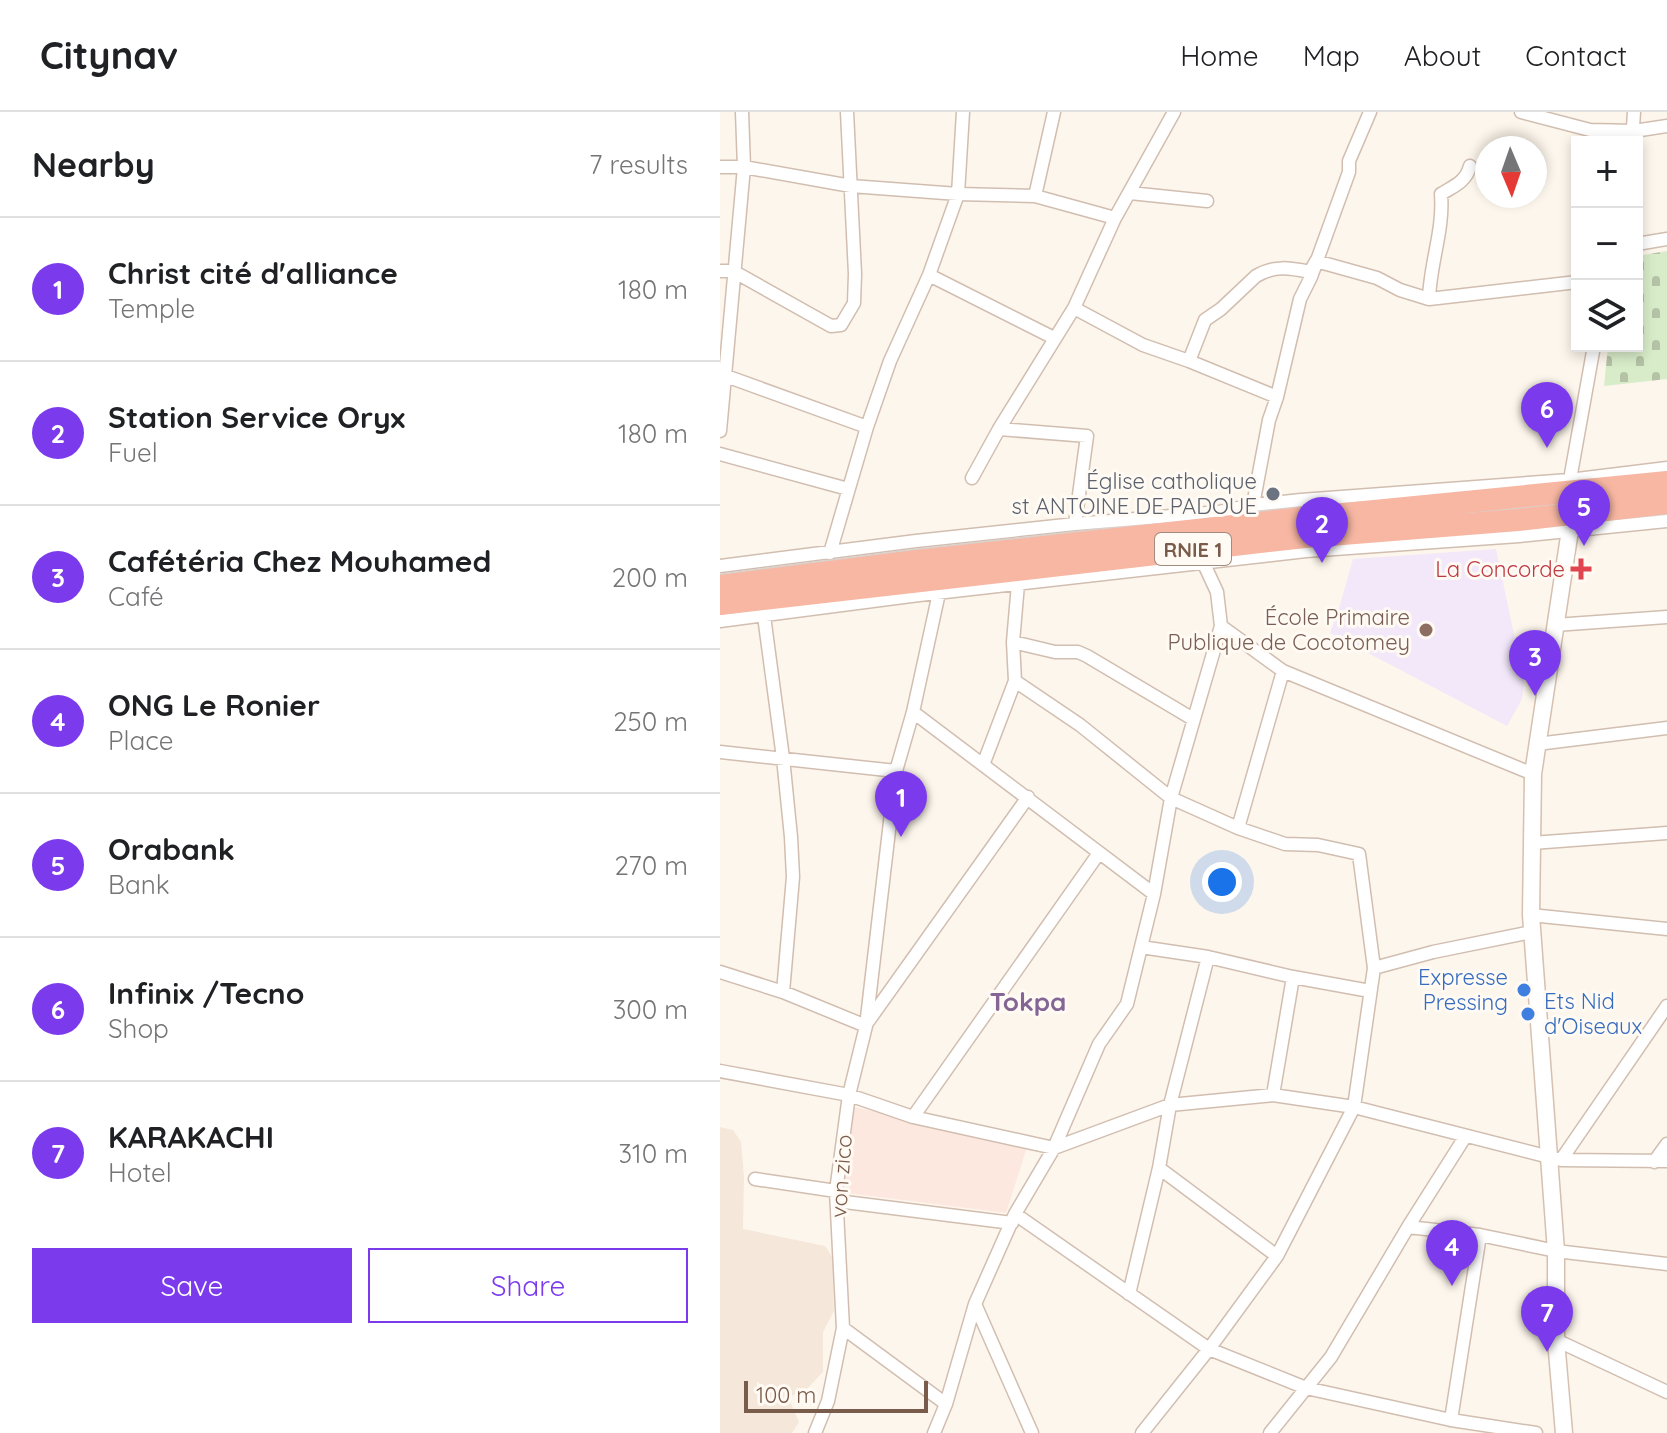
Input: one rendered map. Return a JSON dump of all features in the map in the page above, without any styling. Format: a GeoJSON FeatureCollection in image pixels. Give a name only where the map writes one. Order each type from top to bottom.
{"type":"FeatureCollection","features":[{"type":"Feature","properties":{"kind":"highway","name":"RNIE 1"},"geometry":{"type":"LineString","coordinates":[[720,586],[1569,486],[1667,482]]}},
{"type":"Feature","properties":{"kind":"highway","name":"RNIE 1"},"geometry":{"type":"LineString","coordinates":[[720,604],[1305,537],[1570,522],[1667,503]]}},
{"type":"Feature","properties":{"kind":"main road"},"geometry":{"type":"LineString","coordinates":[[1564,1433],[1556,1340],[1555,1158],[1532,923],[1532,843],[1533,774],[1570,522],[1569,486]]}},
{"type":"Feature","properties":{"kind":"street"},"geometry":{"type":"LineString","coordinates":[[720,431],[726,376],[727,271],[744,167],[742,112]]}},
{"type":"Feature","properties":{"kind":"street"},"geometry":{"type":"LineString","coordinates":[[727,271],[831,326],[841,325],[854,303],[855,274],[847,112]]}},
{"type":"Feature","properties":{"kind":"street"},"geometry":{"type":"LineString","coordinates":[[830,553],[890,361],[929,275],[958,194],[963,112]]}},
{"type":"Feature","properties":{"kind":"street"},"geometry":{"type":"LineString","coordinates":[[1035,196],[1054,112]]}},
{"type":"Feature","properties":{"kind":"street"},"geometry":{"type":"LineString","coordinates":[[972,478],[1074,308],[1115,218],[1174,112]]}},
{"type":"Feature","properties":{"kind":"street"},"geometry":{"type":"LineString","coordinates":[[1253,505],[1269,420],[1300,299],[1311,277],[1349,172],[1349,161],[1370,112]]}},
{"type":"Feature","properties":{"kind":"street"},"geometry":{"type":"LineString","coordinates":[[1521,112],[1590,130],[1633,136],[1667,126]]}},
{"type":"Feature","properties":{"kind":"street"},"geometry":{"type":"LineString","coordinates":[[1633,136],[1634,112]]}},
{"type":"Feature","properties":{"kind":"street"},"geometry":{"type":"LineString","coordinates":[[1429,299],[1430,275],[1442,213],[1441,194],[1460,183],[1467,176],[1470,166]]}},
{"type":"Feature","properties":{"kind":"street"},"geometry":{"type":"LineString","coordinates":[[720,167],[744,167],[851,186],[1035,196],[1115,218]]}},
{"type":"Feature","properties":{"kind":"street"},"geometry":{"type":"LineString","coordinates":[[1130,193],[1207,201]]}},
{"type":"Feature","properties":{"kind":"street"},"geometry":{"type":"LineString","coordinates":[[1643,243],[1667,239]]}},
{"type":"Feature","properties":{"kind":"street"},"geometry":{"type":"LineString","coordinates":[[1316,261],[1377,278],[1400,290],[1429,299],[1571,283]]}},
{"type":"Feature","properties":{"kind":"street"},"geometry":{"type":"LineString","coordinates":[[1189,361],[1205,320],[1256,276],[1284,267],[1310,272],[1316,261]]}},
{"type":"Feature","properties":{"kind":"street"},"geometry":{"type":"LineString","coordinates":[[929,275],[1054,338]]}},
{"type":"Feature","properties":{"kind":"street"},"geometry":{"type":"LineString","coordinates":[[1074,308],[1143,345],[1277,397]]}},
{"type":"Feature","properties":{"kind":"street"},"geometry":{"type":"LineString","coordinates":[[1569,486],[1593,352]]}},
{"type":"Feature","properties":{"kind":"street"},"geometry":{"type":"LineString","coordinates":[[726,376],[867,427]]}},
{"type":"Feature","properties":{"kind":"street"},"geometry":{"type":"LineString","coordinates":[[999,429],[1087,436],[1075,524]]}},
{"type":"Feature","properties":{"kind":"street"},"geometry":{"type":"LineString","coordinates":[[720,454],[848,489]]}},
{"type":"Feature","properties":{"kind":"street"},"geometry":{"type":"LineString","coordinates":[[720,566],[916,541],[1219,512],[1301,500],[1569,486],[1667,468]]}},
{"type":"Feature","properties":{"kind":"street"},"geometry":{"type":"LineString","coordinates":[[720,621],[939,593],[1570,522],[1667,521]]}},
{"type":"Feature","properties":{"kind":"street"},"geometry":{"type":"LineString","coordinates":[[934,1433],[946,1404],[975,1304],[1013,1218],[1054,1148],[1099,1044],[1127,1004],[1154,894],[1171,798],[1221,626],[1217,592],[1204,564]]}},
{"type":"Feature","properties":{"kind":"street"},"geometry":{"type":"LineString","coordinates":[[983,765],[1015,681],[1013,642],[1018,584]]}},
{"type":"Feature","properties":{"kind":"street"},"geometry":{"type":"LineString","coordinates":[[866,1026],[896,771],[913,712],[939,593]]}},
{"type":"Feature","properties":{"kind":"street"},"geometry":{"type":"LineString","coordinates":[[764,616],[791,837],[793,877],[783,992]]}},
{"type":"Feature","properties":{"kind":"street"},"geometry":{"type":"LineString","coordinates":[[1555,625],[1667,617]]}},
{"type":"Feature","properties":{"kind":"street"},"geometry":{"type":"LineString","coordinates":[[1221,626],[1283,671],[1533,774]]}},
{"type":"Feature","properties":{"kind":"street"},"geometry":{"type":"LineString","coordinates":[[1013,642],[1055,652],[1078,652],[1193,719]]}},
{"type":"Feature","properties":{"kind":"street"},"geometry":{"type":"LineString","coordinates":[[1238,828],[1283,671]]}},
{"type":"Feature","properties":{"kind":"street"},"geometry":{"type":"LineString","coordinates":[[1015,681],[1080,725],[1171,798],[1238,828],[1285,844],[1318,845],[1359,854],[1374,968],[1354,1107],[1277,1256],[1142,1433]]}},
{"type":"Feature","properties":{"kind":"street"},"geometry":{"type":"LineString","coordinates":[[913,712],[1154,894]]}},
{"type":"Feature","properties":{"kind":"street"},"geometry":{"type":"LineString","coordinates":[[1537,744],[1667,728]]}},
{"type":"Feature","properties":{"kind":"street"},"geometry":{"type":"LineString","coordinates":[[720,752],[896,771]]}},
{"type":"Feature","properties":{"kind":"street"},"geometry":{"type":"LineString","coordinates":[[866,1026],[1028,797]]}},
{"type":"Feature","properties":{"kind":"street"},"geometry":{"type":"LineString","coordinates":[[1532,843],[1667,833]]}},
{"type":"Feature","properties":{"kind":"street"},"geometry":{"type":"LineString","coordinates":[[913,1117],[1099,853]]}},
{"type":"Feature","properties":{"kind":"street"},"geometry":{"type":"LineString","coordinates":[[1374,968],[1532,923],[1667,929]]}},
{"type":"Feature","properties":{"kind":"street"},"geometry":{"type":"LineString","coordinates":[[1141,947],[1208,957],[1370,991]]}},
{"type":"Feature","properties":{"kind":"street"},"geometry":{"type":"LineString","coordinates":[[1129,1294],[1159,1168],[1170,1105],[1208,957]]}},
{"type":"Feature","properties":{"kind":"street"},"geometry":{"type":"LineString","coordinates":[[720,972],[783,992],[866,1026]]}},
{"type":"Feature","properties":{"kind":"street"},"geometry":{"type":"LineString","coordinates":[[1273,1095],[1293,977]]}},
{"type":"Feature","properties":{"kind":"street"},"geometry":{"type":"LineString","coordinates":[[1555,1158],[1667,1006]]}},
{"type":"Feature","properties":{"kind":"street","name":"von zico"},"geometry":{"type":"LineString","coordinates":[[815,1433],[828,1401],[843,1328],[836,1196],[849,1095],[866,1026]]}},
{"type":"Feature","properties":{"kind":"street"},"geometry":{"type":"LineString","coordinates":[[720,1071],[849,1095],[913,1117],[1054,1148],[1170,1105],[1273,1095],[1354,1107],[1555,1158],[1661,1162],[1667,1144]]}},
{"type":"Feature","properties":{"kind":"street"},"geometry":{"type":"LineString","coordinates":[[1270,1433],[1331,1357],[1465,1137]]}},
{"type":"Feature","properties":{"kind":"street"},"geometry":{"type":"LineString","coordinates":[[1159,1168],[1277,1256]]}},
{"type":"Feature","properties":{"kind":"street"},"geometry":{"type":"LineString","coordinates":[[755,1179],[836,1196],[1013,1218],[1209,1349],[1306,1388],[1451,1420],[1536,1433]]}},
{"type":"Feature","properties":{"kind":"street"},"geometry":{"type":"LineString","coordinates":[[1408,1227],[1480,1235],[1556,1251],[1667,1264]]}},
{"type":"Feature","properties":{"kind":"street"},"geometry":{"type":"LineString","coordinates":[[1451,1420],[1480,1235]]}},
{"type":"Feature","properties":{"kind":"street"},"geometry":{"type":"LineString","coordinates":[[975,1304],[1029,1427],[1019,1433]]}},
{"type":"Feature","properties":{"kind":"street"},"geometry":{"type":"LineString","coordinates":[[843,1328],[946,1404]]}},
{"type":"Feature","properties":{"kind":"street"},"geometry":{"type":"LineString","coordinates":[[1556,1340],[1667,1392]]}},
{"type":"Feature","properties":{"kind":"shaded area"},"geometry":{"type":"Polygon","coordinates":[[[1496,549],[1524,682],[1522,699],[1507,726],[1330,633],[1353,559],[1496,549]]]}},
{"type":"Feature","properties":{"kind":"shaded area"},"geometry":{"type":"Polygon","coordinates":[[[849,1106],[1028,1144],[1006,1213],[839,1192],[849,1106]]]}},
{"type":"Feature","properties":{"kind":"shaded area"},"geometry":{"type":"Polygon","coordinates":[[[720,1127],[733,1130],[741,1142],[743,1229],[825,1246],[833,1258],[834,1311],[823,1332],[823,1372],[806,1390],[798,1391],[789,1399],[799,1422],[792,1433],[720,1433],[720,1127]]]}},
{"type":"Feature","properties":{"kind":"green space"},"geometry":{"type":"Polygon","coordinates":[[[1667,251],[1667,379],[1604,386],[1607,352],[1643,352],[1643,255],[1667,251]]]}},
{"type":"Feature","properties":{"kind":"place","name":"Infinix /Tecno"},"geometry":{"type":"Point","coordinates":[1547,448]}},
{"type":"Feature","properties":{"kind":"place","name":"Église catholique st ANTOINE DE PADOUE"},"geometry":{"type":"Point","coordinates":[1273,494]}},
{"type":"Feature","properties":{"kind":"place","name":"Orabank"},"geometry":{"type":"Point","coordinates":[1584,546]}},
{"type":"Feature","properties":{"kind":"place","name":"Station Service Oryx"},"geometry":{"type":"Point","coordinates":[1322,563]}},
{"type":"Feature","properties":{"kind":"place","name":"La Concorde"},"geometry":{"type":"Point","coordinates":[1581,569]}},
{"type":"Feature","properties":{"kind":"place","name":"École Primaire Publique de Cocotomey"},"geometry":{"type":"Point","coordinates":[1426,630]}},
{"type":"Feature","properties":{"kind":"place","name":"Cafétéria Chez Mouhamed"},"geometry":{"type":"Point","coordinates":[1535,696]}},
{"type":"Feature","properties":{"kind":"place","name":"Christ cité d'alliance"},"geometry":{"type":"Point","coordinates":[901,837]}},
{"type":"Feature","properties":{"kind":"place","name":"Expresse Pressing"},"geometry":{"type":"Point","coordinates":[1524,990]}},
{"type":"Feature","properties":{"kind":"place","name":"Ets Nid d'Oiseaux"},"geometry":{"type":"Point","coordinates":[1528,1014]}},
{"type":"Feature","properties":{"kind":"place","name":"ONG Le Ronier"},"geometry":{"type":"Point","coordinates":[1452,1286]}},
{"type":"Feature","properties":{"kind":"place","name":"KARAKACHI"},"geometry":{"type":"Point","coordinates":[1547,1352]}},
{"type":"Feature","properties":{"kind":"district","name":"Tokpa"},"geometry":{"type":"Point","coordinates":[1028,1001]}}]}
